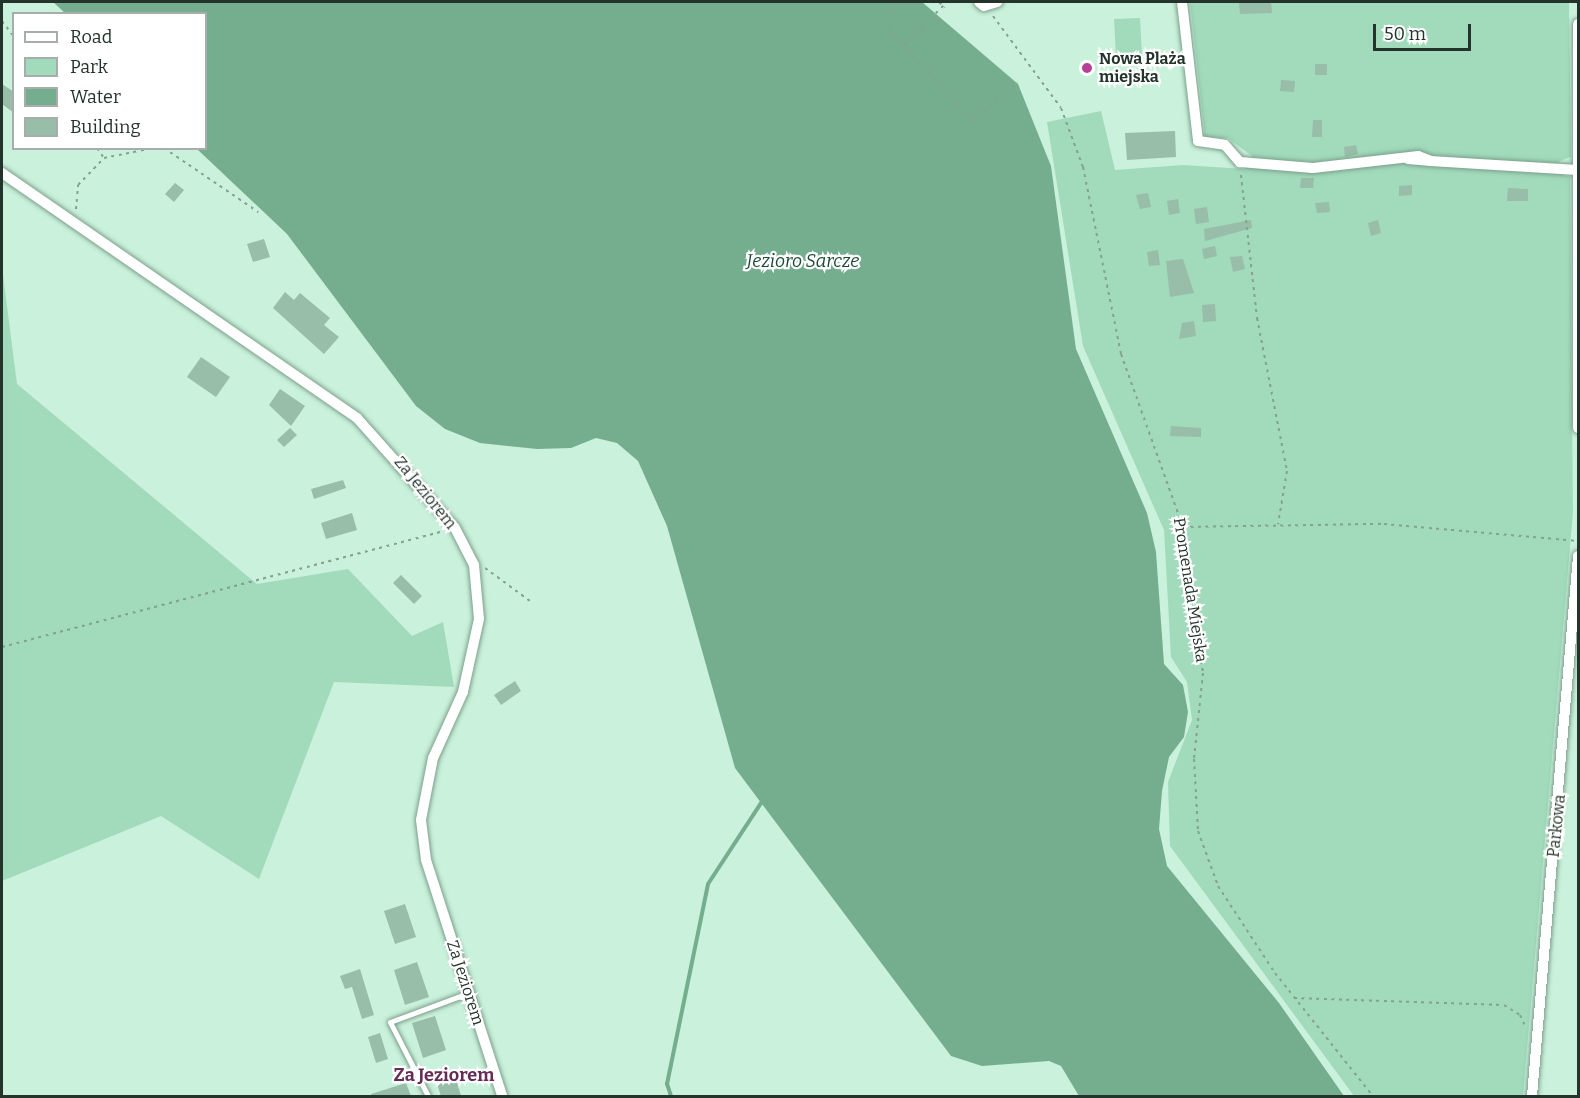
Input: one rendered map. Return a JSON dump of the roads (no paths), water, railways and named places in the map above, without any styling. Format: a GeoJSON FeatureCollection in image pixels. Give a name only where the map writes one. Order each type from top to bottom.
{"type":"FeatureCollection","features":[{"type":"Feature","properties":{"kind":"street"},"geometry":{"type":"LineString","coordinates":[[981,4],[997,2]]}},
{"type":"Feature","properties":{"kind":"street"},"geometry":{"type":"LineString","coordinates":[[1182,2],[1198,141],[1225,145],[1240,162],[1312,168],[1408,159],[1418,156],[1431,161],[1577,170]]}},
{"type":"Feature","properties":{"kind":"street"},"geometry":{"type":"LineString","coordinates":[[1578,24],[1578,428]]}},
{"type":"Feature","properties":{"kind":"street","name":"Za Jeziorem"},"geometry":{"type":"LineString","coordinates":[[2,173],[357,418],[454,528],[474,565],[479,620],[473,658],[433,758],[421,820],[426,860],[502,1096]]}},
{"type":"Feature","properties":{"kind":"street","name":"Parkowa"},"geometry":{"type":"LineString","coordinates":[[1532,1096],[1578,556]]}},
{"type":"Feature","properties":{"kind":"lane"},"geometry":{"type":"LineString","coordinates":[[428,1096],[390,1022],[468,993]]}},
{"type":"Feature","properties":{"kind":"water","name":"Jezioro Sarcze"},"geometry":{"type":"Polygon","coordinates":[[[53,2],[922,2],[1018,84],[1051,166],[1076,349],[1147,513],[1156,552],[1164,664],[1183,685],[1188,712],[1184,737],[1169,757],[1162,791],[1159,829],[1167,866],[1279,1003],[1344,1096],[1079,1096],[1061,1066],[1049,1061],[982,1066],[951,1056],[735,768],[667,526],[638,461],[617,443],[596,438],[571,448],[537,449],[480,443],[445,429],[416,406],[287,234],[198,150],[207,150],[207,12],[64,12],[53,2]]]}},
{"type":"Feature","properties":{"kind":"waterway"},"geometry":{"type":"LineString","coordinates":[[671,1096],[667,1084],[708,884],[761,803]]}},
{"type":"Feature","properties":{"kind":"place","name":"Nowa Plaża miejska"},"geometry":{"type":"Point","coordinates":[1087,68]}},
{"type":"Feature","properties":{"kind":"district","name":"Za Jeziorem"},"geometry":{"type":"Point","coordinates":[444,1075]}}]}
